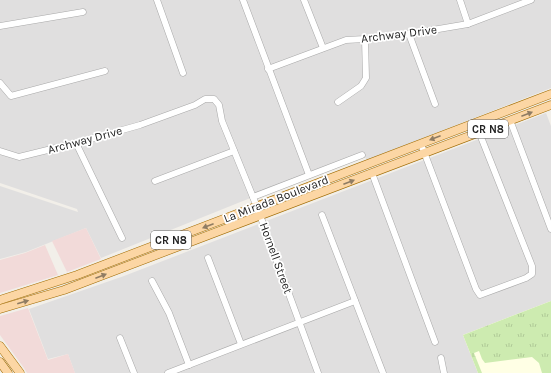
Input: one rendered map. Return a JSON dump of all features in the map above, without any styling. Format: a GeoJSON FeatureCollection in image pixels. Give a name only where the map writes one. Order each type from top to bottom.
{"type":"FeatureCollection","features":[{"type":"Feature","properties":{"kind":"main road","name":"La Mirada Boulevard"},"geometry":{"type":"LineString","coordinates":[[0,300],[65,280],[551,94]]}},
{"type":"Feature","properties":{"kind":"main road","name":"La Mirada Boulevard"},"geometry":{"type":"LineString","coordinates":[[0,309],[64,290],[551,105]]}},
{"type":"Feature","properties":{"kind":"main road"},"geometry":{"type":"LineString","coordinates":[[0,346],[20,373]]}},
{"type":"Feature","properties":{"kind":"main road"},"geometry":{"type":"LineString","coordinates":[[0,362],[8,373]]}},
{"type":"Feature","properties":{"kind":"street"},"geometry":{"type":"LineString","coordinates":[[157,0],[183,73]]}},
{"type":"Feature","properties":{"kind":"street"},"geometry":{"type":"LineString","coordinates":[[243,0],[308,175]]}},
{"type":"Feature","properties":{"kind":"street"},"geometry":{"type":"LineString","coordinates":[[304,0],[323,48]]}},
{"type":"Feature","properties":{"kind":"street"},"geometry":{"type":"LineString","coordinates":[[460,0],[468,24]]}},
{"type":"Feature","properties":{"kind":"street","name":"Archway Drive"},"geometry":{"type":"LineString","coordinates":[[268,69],[346,40],[409,34],[468,24],[531,0]]}},
{"type":"Feature","properties":{"kind":"street"},"geometry":{"type":"LineString","coordinates":[[0,26],[83,12]]}},
{"type":"Feature","properties":{"kind":"street"},"geometry":{"type":"LineString","coordinates":[[409,34],[435,104]]}},
{"type":"Feature","properties":{"kind":"street"},"geometry":{"type":"LineString","coordinates":[[338,102],[361,86],[366,78],[366,39]]}},
{"type":"Feature","properties":{"kind":"street"},"geometry":{"type":"LineString","coordinates":[[0,83],[11,96],[105,71]]}},
{"type":"Feature","properties":{"kind":"street","name":"Archway Drive"},"geometry":{"type":"LineString","coordinates":[[0,151],[19,157],[140,126],[205,100],[214,99]]}},
{"type":"Feature","properties":{"kind":"street","name":"Hornell Street"},"geometry":{"type":"LineString","coordinates":[[214,99],[219,105],[222,121],[257,207],[318,373]]}},
{"type":"Feature","properties":{"kind":"street"},"geometry":{"type":"LineString","coordinates":[[510,120],[551,229]]}},
{"type":"Feature","properties":{"kind":"street"},"geometry":{"type":"LineString","coordinates":[[421,144],[480,295],[526,278],[532,274],[532,266],[480,132]]}},
{"type":"Feature","properties":{"kind":"street"},"geometry":{"type":"LineString","coordinates":[[76,143],[122,238]]}},
{"type":"Feature","properties":{"kind":"street"},"geometry":{"type":"LineString","coordinates":[[155,181],[234,151]]}},
{"type":"Feature","properties":{"kind":"street","name":"La Mirada Boulevard"},"geometry":{"type":"LineString","coordinates":[[253,197],[362,155]]}},
{"type":"Feature","properties":{"kind":"street"},"geometry":{"type":"LineString","coordinates":[[372,173],[435,342]]}},
{"type":"Feature","properties":{"kind":"street"},"geometry":{"type":"LineString","coordinates":[[322,215],[383,373]]}},
{"type":"Feature","properties":{"kind":"street"},"geometry":{"type":"LineString","coordinates":[[208,258],[241,344]]}},
{"type":"Feature","properties":{"kind":"street"},"geometry":{"type":"LineString","coordinates":[[152,281],[169,313],[189,364]]}},
{"type":"Feature","properties":{"kind":"street"},"geometry":{"type":"LineString","coordinates":[[168,373],[355,301]]}},
{"type":"Feature","properties":{"kind":"street"},"geometry":{"type":"LineString","coordinates":[[120,338],[134,373]]}},
{"type":"Feature","properties":{"kind":"street"},"geometry":{"type":"LineString","coordinates":[[441,358],[444,373]]}},
{"type":"Feature","properties":{"kind":"shaded area"},"geometry":{"type":"Polygon","coordinates":[[[0,0],[551,0],[551,88],[367,160],[362,153],[101,258],[86,228],[26,252],[0,259],[0,186],[78,212],[77,209],[0,183],[0,0]]]}},
{"type":"Feature","properties":{"kind":"shaded area"},"geometry":{"type":"Polygon","coordinates":[[[546,113],[551,126],[551,301],[463,335],[478,373],[75,373],[68,354],[48,359],[29,309],[124,276],[546,113]]]}},
{"type":"Feature","properties":{"kind":"shaded area"},"geometry":{"type":"Polygon","coordinates":[[[86,228],[101,259],[67,272],[52,241],[86,228]]]}},
{"type":"Feature","properties":{"kind":"shaded area"},"geometry":{"type":"Polygon","coordinates":[[[45,245],[58,275],[0,293],[0,260],[25,253],[45,245]]]}},
{"type":"Feature","properties":{"kind":"shaded area"},"geometry":{"type":"Polygon","coordinates":[[[551,301],[551,373],[478,373],[463,335],[551,301]]]}},
{"type":"Feature","properties":{"kind":"shaded area"},"geometry":{"type":"Polygon","coordinates":[[[28,308],[48,360],[68,354],[75,373],[27,373],[0,335],[0,316],[28,308]]]}},
{"type":"Feature","properties":{"kind":"green space"},"geometry":{"type":"Polygon","coordinates":[[[551,301],[551,373],[542,373],[539,363],[532,357],[485,363],[479,351],[474,353],[482,373],[478,373],[463,335],[551,301]]]}}]}
